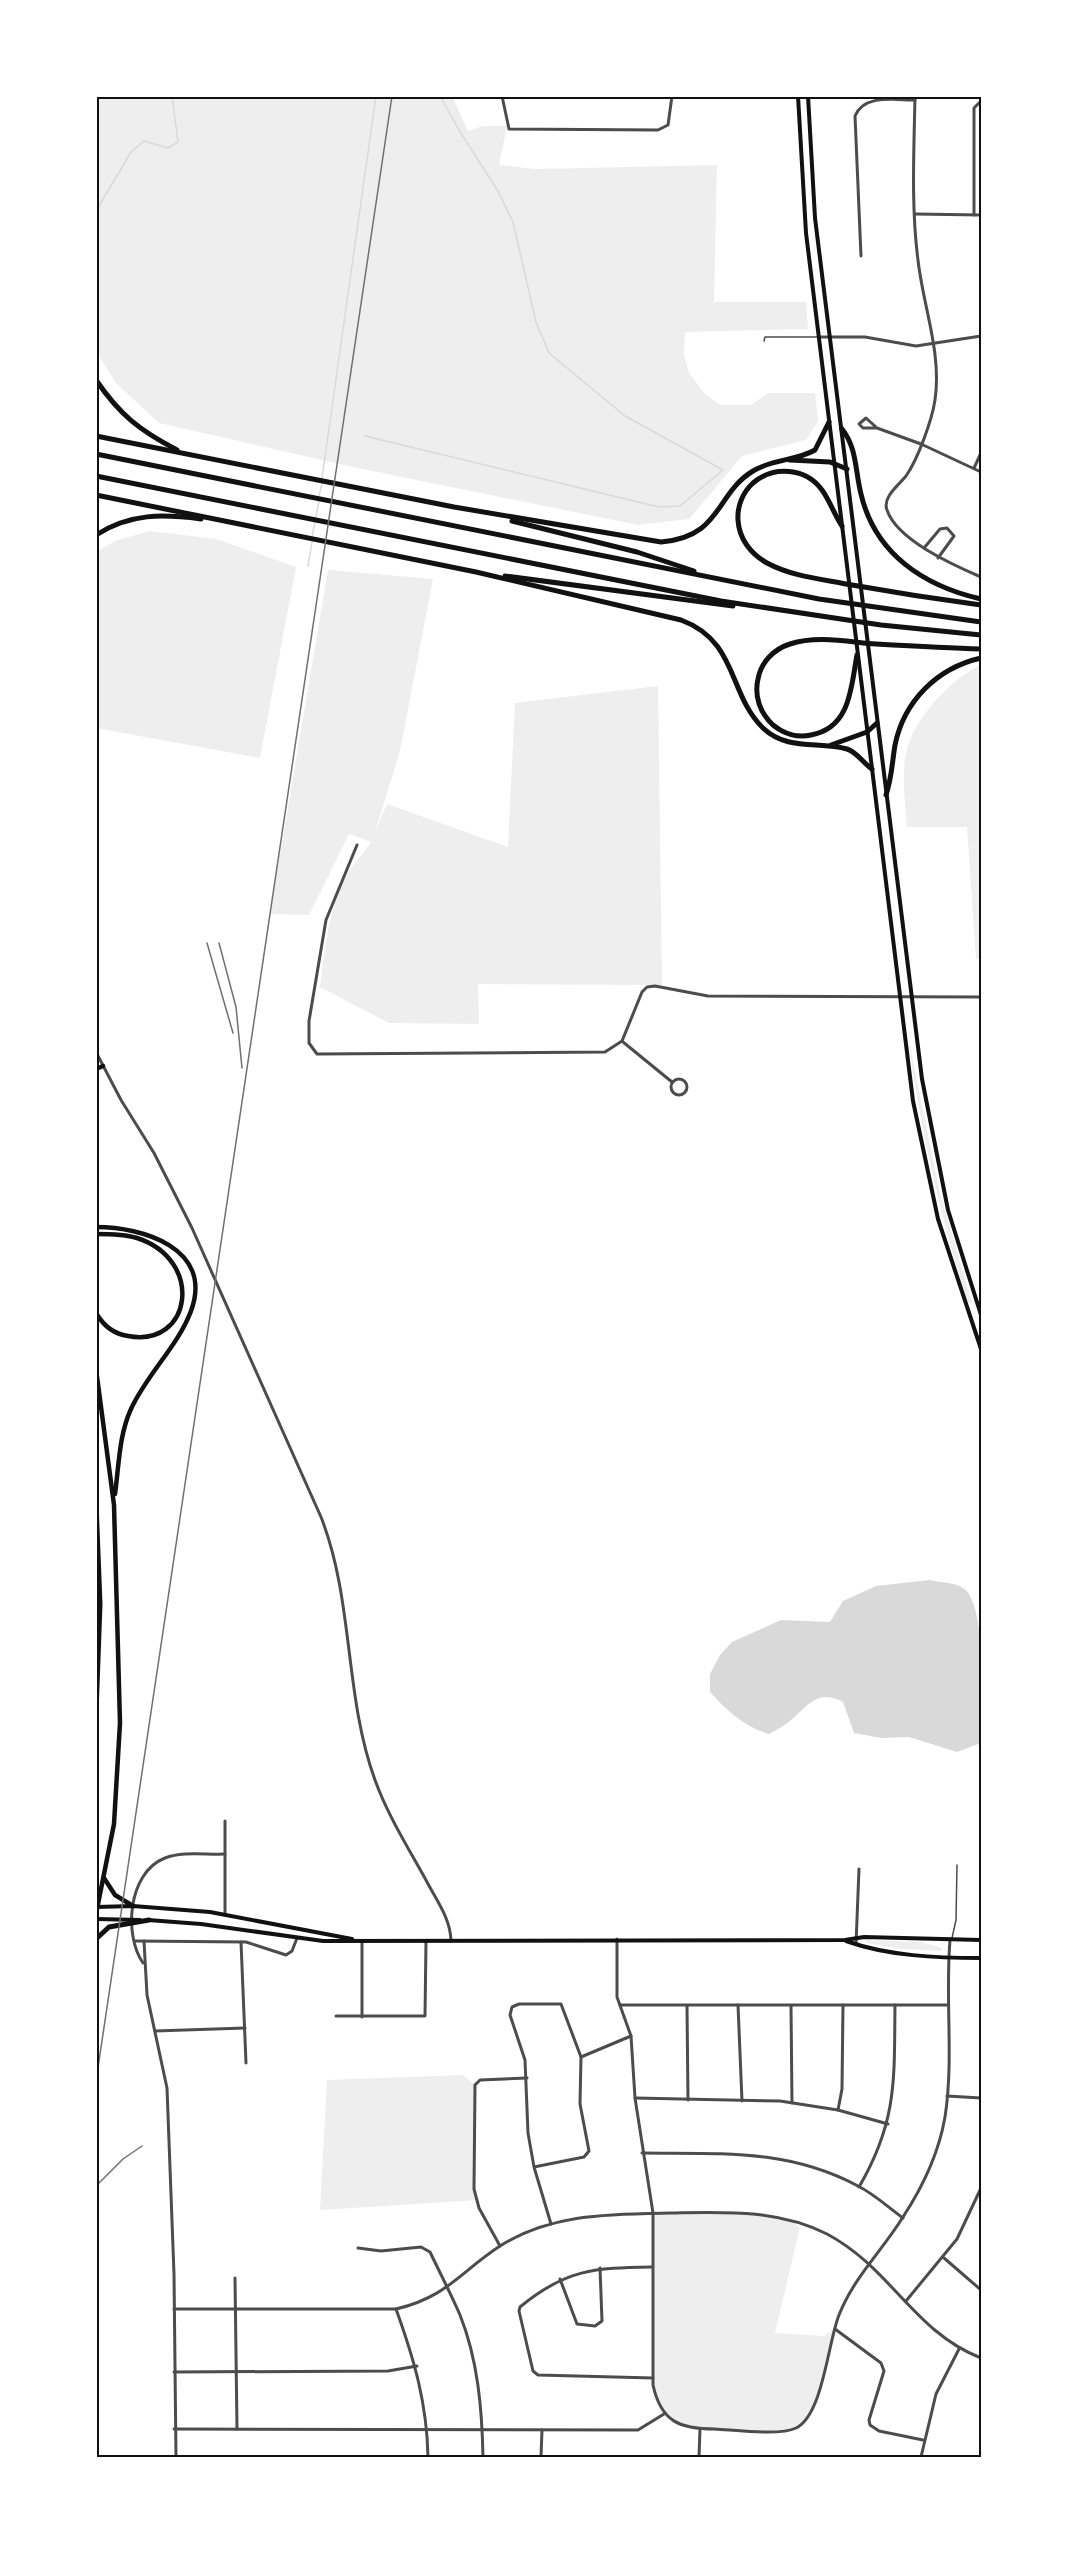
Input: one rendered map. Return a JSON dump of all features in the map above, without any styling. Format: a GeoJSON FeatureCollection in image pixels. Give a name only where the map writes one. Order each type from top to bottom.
{"type":"FeatureCollection","features":[{"type":"Feature","properties":{"kind":"highway"},"geometry":{"type":"LineString","coordinates":[[96,380],[115,406],[130,421],[184,453]]}},
{"type":"Feature","properties":{"kind":"highway"},"geometry":{"type":"LineString","coordinates":[[96,436],[454,507],[645,541],[670,542],[688,536],[708,524],[749,473],[764,465],[814,450],[829,422]]}},
{"type":"Feature","properties":{"kind":"highway"},"geometry":{"type":"LineString","coordinates":[[842,429],[852,442],[867,514],[890,551],[907,567],[929,582],[981,599]]}},
{"type":"Feature","properties":{"kind":"highway"},"geometry":{"type":"LineString","coordinates":[[96,454],[831,601],[981,622]]}},
{"type":"Feature","properties":{"kind":"highway"},"geometry":{"type":"LineString","coordinates":[[783,460],[834,463],[847,469]]}},
{"type":"Feature","properties":{"kind":"highway"},"geometry":{"type":"LineString","coordinates":[[842,526],[820,487],[795,472],[775,472],[758,480],[747,490],[739,506],[740,532],[746,545],[758,557],[785,571],[876,589],[981,605]]}},
{"type":"Feature","properties":{"kind":"highway"},"geometry":{"type":"LineString","coordinates":[[96,476],[678,593],[816,617]]}},
{"type":"Feature","properties":{"kind":"highway"},"geometry":{"type":"LineString","coordinates":[[96,495],[476,572],[676,619],[696,627],[712,639],[722,652],[754,717],[764,729],[790,743],[829,746],[851,751],[872,769]]}},
{"type":"Feature","properties":{"kind":"highway"},"geometry":{"type":"LineString","coordinates":[[454,507],[637,552],[718,579]]}},
{"type":"Feature","properties":{"kind":"highway"},"geometry":{"type":"LineString","coordinates":[[96,535],[122,522],[149,515],[234,523]]}},
{"type":"Feature","properties":{"kind":"highway"},"geometry":{"type":"LineString","coordinates":[[476,572],[816,617],[981,635]]}},
{"type":"Feature","properties":{"kind":"highway"},"geometry":{"type":"LineString","coordinates":[[857,655],[848,702],[842,716],[832,726],[816,734],[803,736],[791,734],[775,726],[764,714],[758,699],[758,680],[764,664],[777,650],[792,643],[836,641],[981,650]]}},
{"type":"Feature","properties":{"kind":"highway"},"geometry":{"type":"LineString","coordinates":[[886,795],[893,774],[894,752],[899,729],[915,700],[946,672],[981,658]]}},
{"type":"Feature","properties":{"kind":"highway"},"geometry":{"type":"LineString","coordinates":[[829,746],[867,732],[878,723]]}},
{"type":"Feature","properties":{"kind":"highway"},"geometry":{"type":"LineString","coordinates":[[96,1502],[100,1618],[96,1714]]}},
{"type":"Feature","properties":{"kind":"highway"},"geometry":{"type":"LineString","coordinates":[[96,1938],[109,1927],[149,1920]]}},
{"type":"Feature","properties":{"kind":"main road"},"geometry":{"type":"LineString","coordinates":[[798,96],[804,214],[913,1101],[938,1219],[964,1303],[981,1348]]}},
{"type":"Feature","properties":{"kind":"main road"},"geometry":{"type":"LineString","coordinates":[[808,96],[815,218],[921,1079],[937,1161],[955,1234],[981,1315]]}},
{"type":"Feature","properties":{"kind":"main road"},"geometry":{"type":"LineString","coordinates":[[96,1069],[103,1066]]}},
{"type":"Feature","properties":{"kind":"main road"},"geometry":{"type":"LineString","coordinates":[[96,1227],[129,1228],[163,1240],[185,1260],[194,1287],[193,1305],[186,1320],[138,1396],[127,1419],[120,1444],[114,1505]]}},
{"type":"Feature","properties":{"kind":"main road"},"geometry":{"type":"LineString","coordinates":[[96,1234],[129,1236],[158,1248],[177,1267],[183,1292],[181,1307],[173,1320],[161,1331],[148,1336],[135,1337],[118,1333],[105,1325],[96,1313]]}},
{"type":"Feature","properties":{"kind":"main road"},"geometry":{"type":"LineString","coordinates":[[96,1369],[114,1505],[119,1754],[114,1824],[96,1914]]}},
{"type":"Feature","properties":{"kind":"main road"},"geometry":{"type":"LineString","coordinates":[[104,1878],[114,1895],[133,1906]]}},
{"type":"Feature","properties":{"kind":"main road"},"geometry":{"type":"LineString","coordinates":[[97,1907],[133,1906],[225,1914],[362,1941]]}},
{"type":"Feature","properties":{"kind":"main road"},"geometry":{"type":"LineString","coordinates":[[96,1919],[201,1924],[297,1938],[362,1941],[845,1940],[857,1938],[981,1940]]}},
{"type":"Feature","properties":{"kind":"main road"},"geometry":{"type":"LineString","coordinates":[[845,1940],[894,1952],[981,1958]]}},
{"type":"Feature","properties":{"kind":"street"},"geometry":{"type":"LineString","coordinates":[[502,96],[509,129],[658,130],[668,125],[672,96]]}},
{"type":"Feature","properties":{"kind":"street"},"geometry":{"type":"LineString","coordinates":[[861,256],[855,116],[859,106],[867,101],[915,98],[915,214],[921,291],[934,344],[936,395],[930,424],[910,469],[888,497],[885,506],[893,522],[924,548],[938,558],[981,577]]}},
{"type":"Feature","properties":{"kind":"street"},"geometry":{"type":"LineString","coordinates":[[974,215],[974,108],[981,101]]}},
{"type":"Feature","properties":{"kind":"street"},"geometry":{"type":"LineString","coordinates":[[974,157],[981,157]]}},
{"type":"Feature","properties":{"kind":"street"},"geometry":{"type":"LineString","coordinates":[[915,214],[981,215]]}},
{"type":"Feature","properties":{"kind":"street"},"geometry":{"type":"LineString","coordinates":[[981,276],[981,284]]}},
{"type":"Feature","properties":{"kind":"street"},"geometry":{"type":"LineString","coordinates":[[819,337],[870,337],[904,346],[934,344],[981,336]]}},
{"type":"Feature","properties":{"kind":"street"},"geometry":{"type":"LineString","coordinates":[[877,428],[865,429],[859,424],[866,418],[877,428],[921,444],[981,472]]}},
{"type":"Feature","properties":{"kind":"street"},"geometry":{"type":"LineString","coordinates":[[974,468],[981,453]]}},
{"type":"Feature","properties":{"kind":"street"},"geometry":{"type":"LineString","coordinates":[[924,548],[938,530],[946,527],[954,536],[938,558]]}},
{"type":"Feature","properties":{"kind":"street"},"geometry":{"type":"LineString","coordinates":[[357,845],[326,920],[309,1021],[309,1043],[317,1054],[597,1054],[605,1052],[622,1041],[642,992],[647,987],[655,986],[708,996],[981,997]]}},
{"type":"Feature","properties":{"kind":"street"},"geometry":{"type":"LineString","coordinates":[[622,1041],[672,1082]]}},
{"type":"Feature","properties":{"kind":"street"},"geometry":{"type":"LineString","coordinates":[[96,1052],[154,1152],[192,1228],[323,1522],[339,1579],[354,1697],[371,1768],[385,1805],[447,1918],[451,1940]]}},
{"type":"Feature","properties":{"kind":"street"},"geometry":{"type":"LineString","coordinates":[[677,1079],[685,1081],[688,1086],[686,1093],[680,1096],[675,1095],[670,1087],[672,1082],[677,1079]]}},
{"type":"Feature","properties":{"kind":"street"},"geometry":{"type":"LineString","coordinates":[[225,1821],[225,1914]]}},
{"type":"Feature","properties":{"kind":"street"},"geometry":{"type":"LineString","coordinates":[[144,1965],[137,1953],[136,1941],[131,1935],[135,1895],[139,1882],[150,1868],[161,1860],[176,1855],[225,1854]]}},
{"type":"Feature","properties":{"kind":"street"},"geometry":{"type":"LineString","coordinates":[[856,1944],[859,1869]]}},
{"type":"Feature","properties":{"kind":"street"},"geometry":{"type":"LineString","coordinates":[[136,1941],[241,1942],[286,1955],[292,1951],[297,1938]]}},
{"type":"Feature","properties":{"kind":"street"},"geometry":{"type":"LineString","coordinates":[[616,1940],[619,2006],[631,2036],[635,2098],[653,2213],[653,2378],[656,2401],[664,2414],[686,2428],[787,2430],[796,2427],[815,2405],[835,2328],[849,2293],[868,2262],[903,2218],[927,2173],[943,2124],[946,2096],[951,1940]]}},
{"type":"Feature","properties":{"kind":"street"},"geometry":{"type":"LineString","coordinates":[[144,1941],[144,1965],[167,2088],[176,2457]]}},
{"type":"Feature","properties":{"kind":"street"},"geometry":{"type":"LineString","coordinates":[[362,1941],[362,2017]]}},
{"type":"Feature","properties":{"kind":"street"},"geometry":{"type":"LineString","coordinates":[[336,2016],[425,2016],[426,1941]]}},
{"type":"Feature","properties":{"kind":"street"},"geometry":{"type":"LineString","coordinates":[[241,1942],[246,2063]]}},
{"type":"Feature","properties":{"kind":"street"},"geometry":{"type":"LineString","coordinates":[[534,2168],[584,2157],[589,2151],[580,2104],[580,2057],[561,2004],[519,2004],[512,2007],[510,2015],[525,2060],[528,2133],[534,2168],[551,2223]]}},
{"type":"Feature","properties":{"kind":"street"},"geometry":{"type":"LineString","coordinates":[[738,2005],[742,2101]]}},
{"type":"Feature","properties":{"kind":"street"},"geometry":{"type":"LineString","coordinates":[[838,2110],[842,2089],[843,2005]]}},
{"type":"Feature","properties":{"kind":"street"},"geometry":{"type":"LineString","coordinates":[[859,2187],[872,2165],[888,2124],[894,2096],[895,2005]]}},
{"type":"Feature","properties":{"kind":"street"},"geometry":{"type":"LineString","coordinates":[[619,2006],[948,2005]]}},
{"type":"Feature","properties":{"kind":"street"},"geometry":{"type":"LineString","coordinates":[[687,2006],[688,2100]]}},
{"type":"Feature","properties":{"kind":"street"},"geometry":{"type":"LineString","coordinates":[[791,2006],[792,2103]]}},
{"type":"Feature","properties":{"kind":"street"},"geometry":{"type":"LineString","coordinates":[[155,2031],[245,2028]]}},
{"type":"Feature","properties":{"kind":"street"},"geometry":{"type":"LineString","coordinates":[[580,2057],[631,2036]]}},
{"type":"Feature","properties":{"kind":"street"},"geometry":{"type":"LineString","coordinates":[[500,2246],[478,2208],[474,2189],[475,2085],[480,2080],[527,2078]]}},
{"type":"Feature","properties":{"kind":"street"},"geometry":{"type":"LineString","coordinates":[[946,2096],[981,2098]]}},
{"type":"Feature","properties":{"kind":"street"},"geometry":{"type":"LineString","coordinates":[[635,2098],[792,2103],[838,2110],[888,2124]]}},
{"type":"Feature","properties":{"kind":"street"},"geometry":{"type":"LineString","coordinates":[[642,2153],[769,2156],[819,2169],[859,2187],[903,2218]]}},
{"type":"Feature","properties":{"kind":"street"},"geometry":{"type":"LineString","coordinates":[[906,2301],[944,2258],[968,2219],[981,2188]]}},
{"type":"Feature","properties":{"kind":"street"},"geometry":{"type":"LineString","coordinates":[[174,2309],[396,2309],[419,2303],[447,2288],[500,2246],[551,2223],[605,2214],[734,2212],[789,2220],[825,2233],[868,2262],[939,2336],[959,2349],[981,2358]]}},
{"type":"Feature","properties":{"kind":"street"},"geometry":{"type":"LineString","coordinates":[[358,2248],[381,2251],[426,2249],[460,2316],[474,2365],[483,2457]]}},
{"type":"Feature","properties":{"kind":"street"},"geometry":{"type":"LineString","coordinates":[[944,2258],[981,2290]]}},
{"type":"Feature","properties":{"kind":"street"},"geometry":{"type":"LineString","coordinates":[[652,2267],[600,2268],[560,2279],[520,2307],[533,2371],[548,2377],[653,2378]]}},
{"type":"Feature","properties":{"kind":"street"},"geometry":{"type":"LineString","coordinates":[[560,2279],[577,2324],[595,2326],[602,2321],[600,2268]]}},
{"type":"Feature","properties":{"kind":"street"},"geometry":{"type":"LineString","coordinates":[[234,2278],[237,2429]]}},
{"type":"Feature","properties":{"kind":"street"},"geometry":{"type":"LineString","coordinates":[[396,2309],[417,2366],[427,2429],[428,2457]]}},
{"type":"Feature","properties":{"kind":"street"},"geometry":{"type":"LineString","coordinates":[[835,2328],[881,2363],[884,2371],[869,2420],[870,2425],[879,2431],[923,2440]]}},
{"type":"Feature","properties":{"kind":"street"},"geometry":{"type":"LineString","coordinates":[[921,2457],[923,2440],[936,2394],[959,2349]]}},
{"type":"Feature","properties":{"kind":"street"},"geometry":{"type":"LineString","coordinates":[[174,2372],[388,2371],[417,2366]]}},
{"type":"Feature","properties":{"kind":"street"},"geometry":{"type":"LineString","coordinates":[[174,2429],[638,2430],[664,2414]]}},
{"type":"Feature","properties":{"kind":"street"},"geometry":{"type":"LineString","coordinates":[[699,2457],[700,2429]]}},
{"type":"Feature","properties":{"kind":"street"},"geometry":{"type":"LineString","coordinates":[[541,2457],[542,2430]]}},
{"type":"Feature","properties":{"kind":"lane"},"geometry":{"type":"LineString","coordinates":[[764,341],[765,337],[819,337]]}},
{"type":"Feature","properties":{"kind":"lane"},"geometry":{"type":"LineString","coordinates":[[951,1940],[956,1920],[957,1865]]}},
{"type":"Feature","properties":{"kind":"shaded area"},"geometry":{"type":"Polygon","coordinates":[[[96,96],[452,96],[468,131],[483,126],[507,126],[499,165],[535,169],[717,165],[714,302],[806,302],[808,329],[685,332],[684,355],[689,373],[705,394],[720,405],[751,405],[768,393],[815,393],[818,421],[806,440],[742,456],[689,519],[638,525],[348,466],[159,423],[116,383],[96,351],[96,96]]]}},
{"type":"Feature","properties":{"kind":"shaded area"},"geometry":{"type":"Polygon","coordinates":[[[150,531],[216,539],[296,567],[260,758],[96,728],[96,552],[115,541],[150,531]]]}},
{"type":"Feature","properties":{"kind":"shaded area"},"geometry":{"type":"Polygon","coordinates":[[[328,570],[433,579],[400,751],[375,832],[387,804],[508,847],[515,703],[658,686],[662,985],[478,984],[479,1024],[389,1023],[320,987],[329,926],[338,895],[351,868],[371,842],[349,834],[309,915],[270,914],[328,570]]]}},
{"type":"Feature","properties":{"kind":"shaded area"},"geometry":{"type":"Polygon","coordinates":[[[981,665],[981,959],[976,959],[967,827],[907,827],[904,771],[910,741],[927,711],[954,682],[981,665]]]}},
{"type":"Feature","properties":{"kind":"shaded area"},"geometry":{"type":"Polygon","coordinates":[[[908,1037],[940,1193],[972,1303],[968,1303],[940,1205],[918,1105],[908,1037]]]}},
{"type":"Feature","properties":{"kind":"shaded area"},"geometry":{"type":"Polygon","coordinates":[[[930,1580],[962,1587],[969,1594],[975,1608],[982,1666],[981,1743],[957,1752],[909,1737],[881,1738],[854,1733],[843,1702],[826,1697],[814,1701],[788,1723],[769,1734],[737,1718],[710,1692],[710,1674],[720,1655],[732,1642],[781,1620],[830,1622],[843,1601],[876,1586],[930,1580]]]}},
{"type":"Feature","properties":{"kind":"shaded area"},"geometry":{"type":"Polygon","coordinates":[[[866,1940],[921,1942],[943,1948],[941,1951],[901,1949],[866,1943],[866,1940]]]}},
{"type":"Feature","properties":{"kind":"shaded area"},"geometry":{"type":"Polygon","coordinates":[[[463,2075],[475,2085],[474,2189],[477,2200],[320,2210],[327,2080],[463,2075]]]}},
{"type":"Feature","properties":{"kind":"shaded area"},"geometry":{"type":"Polygon","coordinates":[[[734,2212],[789,2220],[800,2227],[775,2333],[824,2336],[835,2328],[821,2387],[815,2402],[808,2415],[787,2430],[711,2431],[683,2426],[664,2414],[654,2390],[653,2213],[734,2212]]]}},
{"type":"Feature","properties":{"kind":"waterway"},"geometry":{"type":"LineString","coordinates":[[96,211],[131,152],[144,141],[168,148],[178,142],[172,96]]}},
{"type":"Feature","properties":{"kind":"waterway"},"geometry":{"type":"LineString","coordinates":[[322,478],[376,96]]}},
{"type":"Feature","properties":{"kind":"waterway"},"geometry":{"type":"LineString","coordinates":[[365,436],[659,507],[680,506],[723,470],[625,416],[549,353],[536,322],[513,222],[498,191],[440,96]]}},
{"type":"Feature","properties":{"kind":"waterway"},"geometry":{"type":"LineString","coordinates":[[319,496],[322,483]]}},
{"type":"Feature","properties":{"kind":"waterway"},"geometry":{"type":"LineString","coordinates":[[316,517],[319,501]]}},
{"type":"Feature","properties":{"kind":"waterway"},"geometry":{"type":"LineString","coordinates":[[312,537],[315,521]]}},
{"type":"Feature","properties":{"kind":"waterway"},"geometry":{"type":"LineString","coordinates":[[308,566],[312,542]]}},
{"type":"Feature","properties":{"kind":"railway"},"geometry":{"type":"LineString","coordinates":[[96,2081],[392,96]]}},
{"type":"Feature","properties":{"kind":"railway"},"geometry":{"type":"LineString","coordinates":[[207,943],[233,1033]]}},
{"type":"Feature","properties":{"kind":"railway"},"geometry":{"type":"LineString","coordinates":[[219,943],[236,1007],[242,1068]]}},
{"type":"Feature","properties":{"kind":"railway"},"geometry":{"type":"LineString","coordinates":[[96,2186],[123,2159],[142,2146]]}}]}
